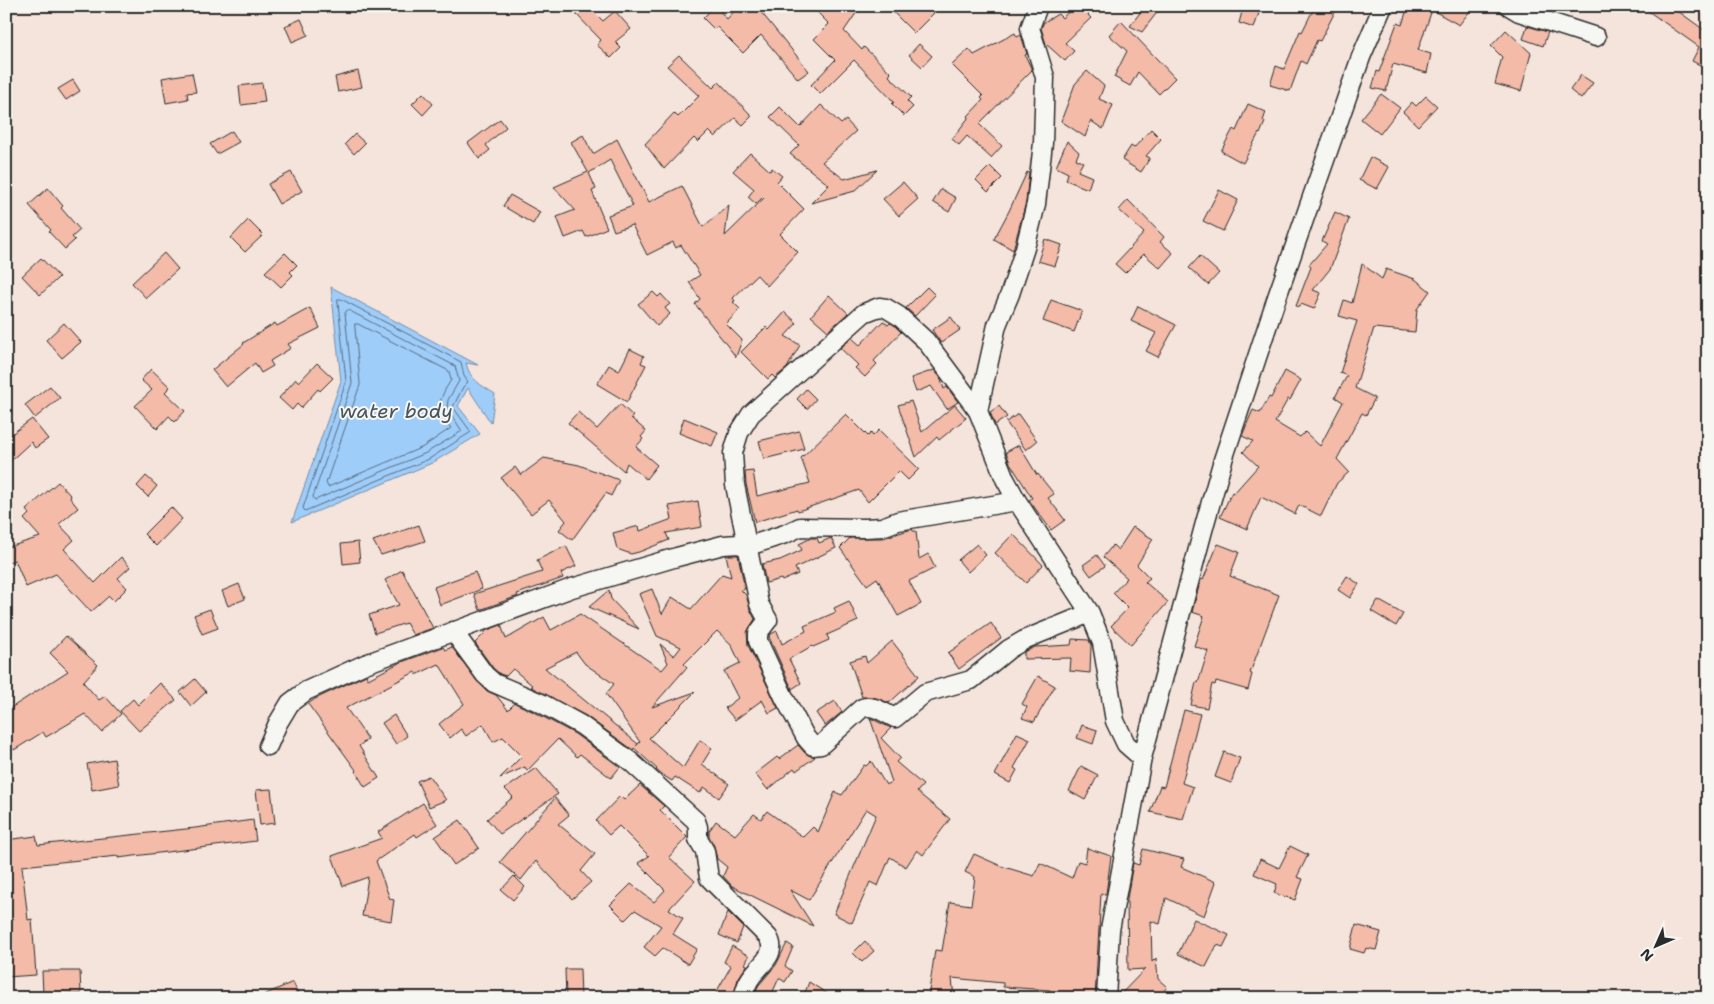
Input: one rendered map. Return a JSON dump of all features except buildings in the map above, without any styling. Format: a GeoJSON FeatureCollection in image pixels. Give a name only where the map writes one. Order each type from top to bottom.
{"type":"FeatureCollection","features":[{"type":"Feature","properties":{"kind":"street"},"geometry":{"type":"LineString","coordinates":[[978,410],[997,325],[1010,294],[1025,248],[1036,204],[1043,143],[1044,77],[1030,28],[1038,6]]}},
{"type":"Feature","properties":{"kind":"street"},"geometry":{"type":"LineString","coordinates":[[1106,998],[1110,930],[1142,758],[1178,619],[1223,460],[1277,298],[1361,57],[1383,6]]}},
{"type":"Feature","properties":{"kind":"street"},"geometry":{"type":"LineString","coordinates":[[1509,6],[1520,12],[1596,37]]}},
{"type":"Feature","properties":{"kind":"street"},"geometry":{"type":"LineString","coordinates":[[1090,613],[1026,639],[1009,649],[971,680],[925,693],[895,718],[877,708],[866,706],[821,744],[813,746],[809,743],[784,697],[758,641],[758,633],[768,620],[759,604],[735,485],[733,453],[739,433],[751,414],[864,313],[879,307],[893,310],[926,341],[978,410],[1005,479],[1090,613],[1102,644],[1110,702],[1115,721],[1126,744],[1142,758]]}},
{"type":"Feature","properties":{"kind":"street"},"geometry":{"type":"LineString","coordinates":[[268,746],[278,723],[290,704],[306,691],[365,664],[572,588],[723,545],[738,544],[746,547],[800,527],[882,527],[898,521],[1018,501]]}},
{"type":"Feature","properties":{"kind":"street"},"geometry":{"type":"LineString","coordinates":[[453,631],[485,675],[494,683],[541,703],[581,725],[630,761],[696,821],[698,839],[705,851],[709,878],[772,942],[769,956],[750,979],[745,988],[743,998]]}},
{"type":"Feature","properties":{"kind":"water","name":"water body"},"geometry":{"type":"Polygon","coordinates":[[[331,287],[478,365],[466,363],[473,378],[495,394],[491,423],[468,388],[458,406],[480,434],[432,463],[292,522],[341,381],[331,287]]]}}]}
